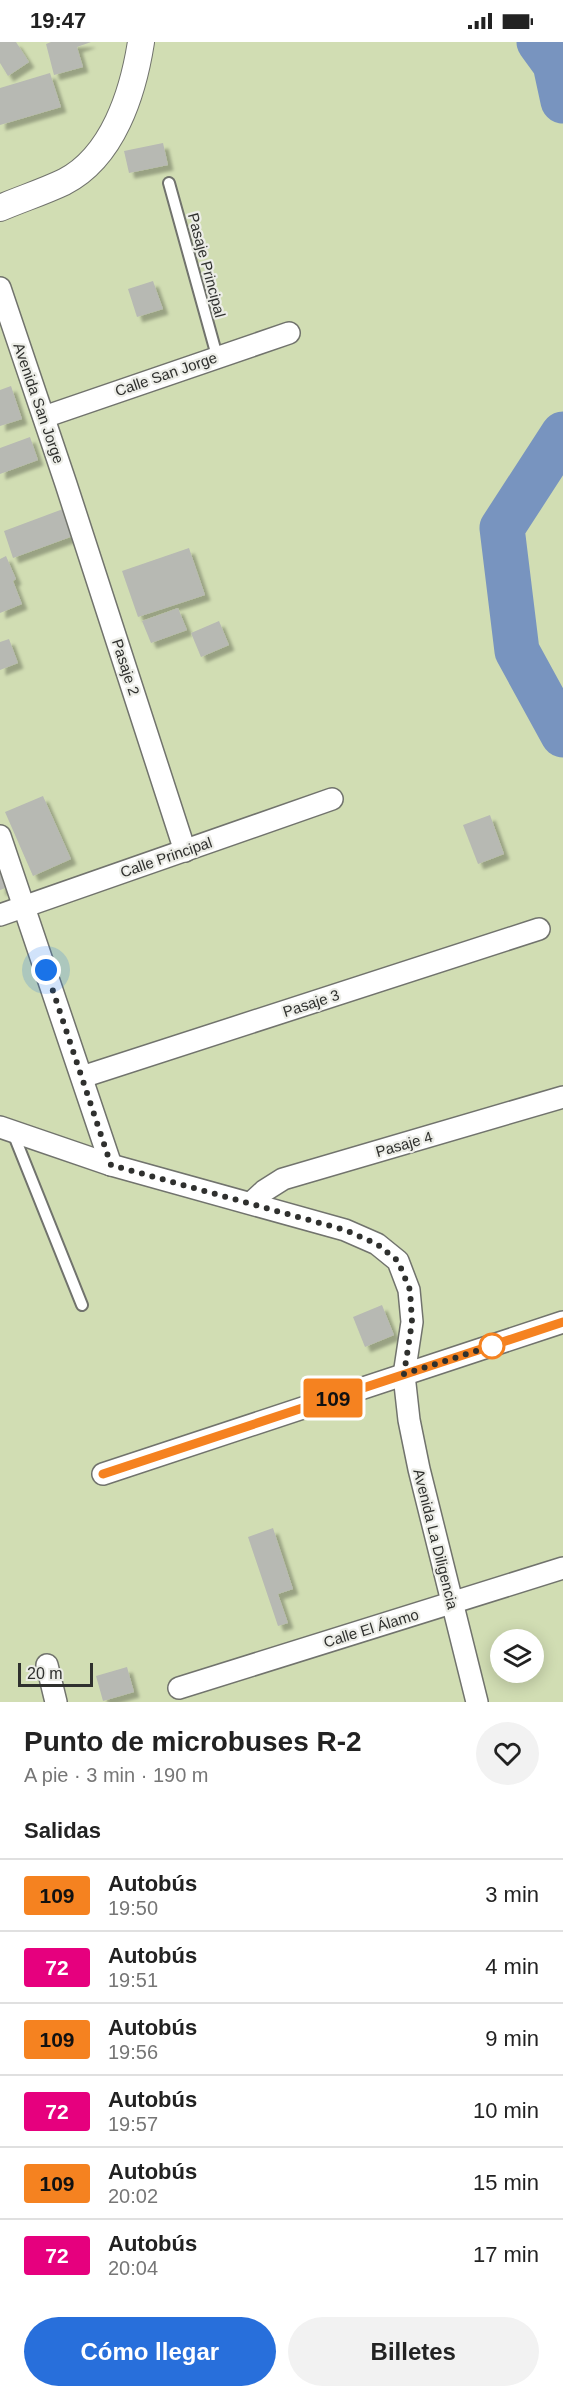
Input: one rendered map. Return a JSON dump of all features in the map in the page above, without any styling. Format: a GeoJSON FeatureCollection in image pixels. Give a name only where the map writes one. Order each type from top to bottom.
{"type":"FeatureCollection","features":[{"type":"Feature","properties":{"kind":"street"},"geometry":{"type":"LineString","coordinates":[[0,208],[65,181],[93,160],[105,144],[129,95],[141,42]]}},
{"type":"Feature","properties":{"kind":"street","name":"Avenida San Jorge"},"geometry":{"type":"LineString","coordinates":[[0,288],[66,484]]}},
{"type":"Feature","properties":{"kind":"street","name":"Calle San Jorge"},"geometry":{"type":"LineString","coordinates":[[44,417],[288,333]]}},
{"type":"Feature","properties":{"kind":"street","name":"Pasaje 2"},"geometry":{"type":"LineString","coordinates":[[66,484],[185,850]]}},
{"type":"Feature","properties":{"kind":"street","name":"Calle Principal"},"geometry":{"type":"LineString","coordinates":[[0,915],[332,799]]}},
{"type":"Feature","properties":{"kind":"street"},"geometry":{"type":"LineString","coordinates":[[0,836],[111,1165]]}},
{"type":"Feature","properties":{"kind":"street","name":"Pasaje 3"},"geometry":{"type":"LineString","coordinates":[[82,1077],[539,929]]}},
{"type":"Feature","properties":{"kind":"street","name":"Pasaje 4"},"geometry":{"type":"LineString","coordinates":[[252,1203],[264,1191],[283,1179],[563,1097]]}},
{"type":"Feature","properties":{"kind":"street"},"geometry":{"type":"LineString","coordinates":[[6,1129],[111,1165],[252,1203]]}},
{"type":"Feature","properties":{"kind":"street","name":"Avenida La Diligencia"},"geometry":{"type":"LineString","coordinates":[[252,1203],[345,1230],[377,1244],[398,1261],[410,1290],[412,1322],[404,1374],[409,1420],[418,1469],[477,1702]]}},
{"type":"Feature","properties":{"kind":"street"},"geometry":{"type":"LineString","coordinates":[[103,1474],[563,1322]]}},
{"type":"Feature","properties":{"kind":"street","name":"Calle El Álamo"},"geometry":{"type":"LineString","coordinates":[[179,1688],[563,1568]]}},
{"type":"Feature","properties":{"kind":"street"},"geometry":{"type":"LineString","coordinates":[[47,1665],[56,1702]]}},
{"type":"Feature","properties":{"kind":"lane","name":"Pasaje Principal"},"geometry":{"type":"LineString","coordinates":[[169,183],[217,356]]}},
{"type":"Feature","properties":{"kind":"lane"},"geometry":{"type":"LineString","coordinates":[[6,1129],[82,1305]]}},
{"type":"Feature","properties":{"kind":"green space"},"geometry":{"type":"Polygon","coordinates":[[[0,42],[563,42],[563,1702],[0,1702],[0,42]]]}},
{"type":"Feature","properties":{"kind":"building"},"geometry":{"type":"Polygon","coordinates":[[[0,42],[16,42],[29,62],[8,76],[0,63],[0,42]]]}},
{"type":"Feature","properties":{"kind":"building"},"geometry":{"type":"Polygon","coordinates":[[[91,42],[77,47],[83,67],[54,75],[46,44],[91,42]]]}},
{"type":"Feature","properties":{"kind":"building"},"geometry":{"type":"Polygon","coordinates":[[[50,73],[61,107],[0,125],[0,88],[50,73]]]}},
{"type":"Feature","properties":{"kind":"building"},"geometry":{"type":"Polygon","coordinates":[[[163,143],[168,165],[129,173],[124,151],[163,143]]]}},
{"type":"Feature","properties":{"kind":"building"},"geometry":{"type":"Polygon","coordinates":[[[153,281],[163,309],[137,317],[128,289],[153,281]]]}},
{"type":"Feature","properties":{"kind":"building"},"geometry":{"type":"Polygon","coordinates":[[[11,386],[22,419],[0,426],[0,390],[11,386]]]}},
{"type":"Feature","properties":{"kind":"building"},"geometry":{"type":"Polygon","coordinates":[[[30,437],[38,460],[0,474],[0,448],[30,437]]]}},
{"type":"Feature","properties":{"kind":"building"},"geometry":{"type":"Polygon","coordinates":[[[63,509],[73,536],[13,558],[4,531],[63,509]]]}},
{"type":"Feature","properties":{"kind":"building"},"geometry":{"type":"Polygon","coordinates":[[[189,548],[205,595],[138,617],[122,571],[189,548]]]}},
{"type":"Feature","properties":{"kind":"building"},"geometry":{"type":"Polygon","coordinates":[[[6,556],[16,579],[13,581],[22,604],[0,613],[0,559],[6,556]]]}},
{"type":"Feature","properties":{"kind":"building"},"geometry":{"type":"Polygon","coordinates":[[[178,608],[187,630],[151,643],[142,621],[178,608]]]}},
{"type":"Feature","properties":{"kind":"building"},"geometry":{"type":"Polygon","coordinates":[[[219,621],[229,645],[201,657],[191,633],[219,621]]]}},
{"type":"Feature","properties":{"kind":"building"},"geometry":{"type":"Polygon","coordinates":[[[9,639],[18,663],[0,670],[0,642],[9,639]]]}},
{"type":"Feature","properties":{"kind":"building"},"geometry":{"type":"Polygon","coordinates":[[[43,796],[71,859],[33,876],[5,812],[43,796]]]}},
{"type":"Feature","properties":{"kind":"building"},"geometry":{"type":"Polygon","coordinates":[[[490,815],[504,854],[478,864],[463,825],[490,815]]]}},
{"type":"Feature","properties":{"kind":"building"},"geometry":{"type":"Polygon","coordinates":[[[0,856],[11,886],[0,890],[0,856]]]}},
{"type":"Feature","properties":{"kind":"building"},"geometry":{"type":"Polygon","coordinates":[[[382,1305],[394,1335],[365,1347],[353,1317],[382,1305]]]}},
{"type":"Feature","properties":{"kind":"building"},"geometry":{"type":"Polygon","coordinates":[[[273,1528],[293,1589],[278,1594],[288,1623],[278,1626],[248,1537],[273,1528]]]}},
{"type":"Feature","properties":{"kind":"building"},"geometry":{"type":"Polygon","coordinates":[[[127,1667],[134,1692],[103,1701],[96,1676],[127,1667]]]}},
{"type":"Feature","properties":{"kind":"waterway"},"geometry":{"type":"LineString","coordinates":[[539,42],[555,64],[563,101]]}},
{"type":"Feature","properties":{"kind":"waterway"},"geometry":{"type":"LineString","coordinates":[[563,434],[502,528],[517,651],[563,735]]}},
{"type":"Feature","properties":{"kind":"bus line","name":"109"},"geometry":{"type":"LineString","coordinates":[[103,1474],[563,1322]]}},
{"type":"Feature","properties":{"kind":"route"},"geometry":{"type":"LineString","coordinates":[[46,970],[111,1165],[345,1230],[377,1244],[398,1261],[410,1290],[412,1322],[404,1374],[492,1346]]}}]}
